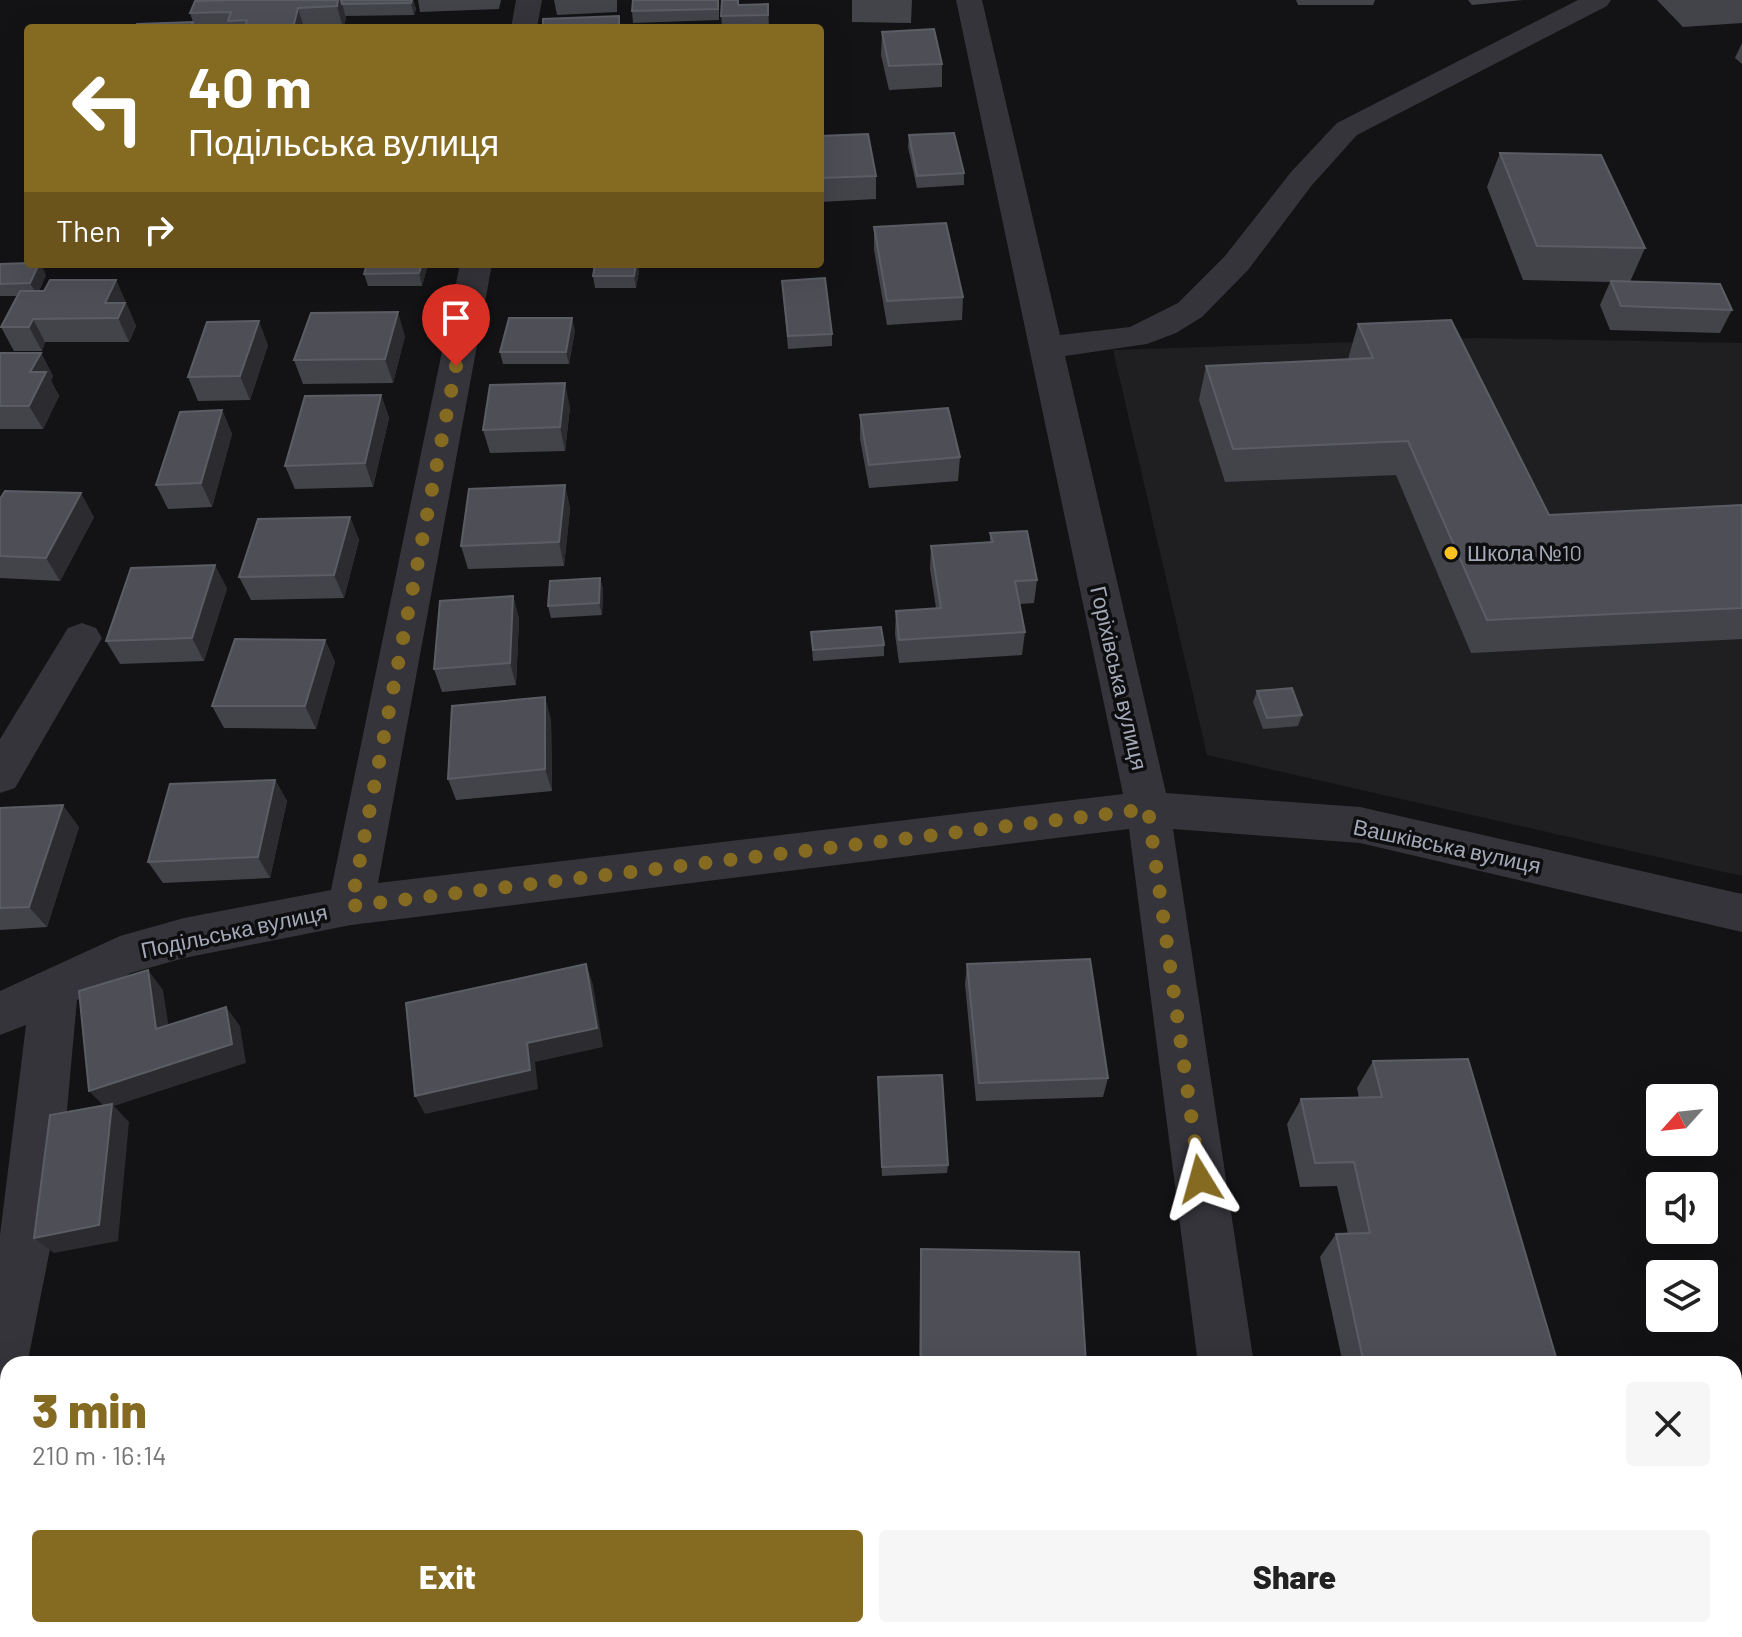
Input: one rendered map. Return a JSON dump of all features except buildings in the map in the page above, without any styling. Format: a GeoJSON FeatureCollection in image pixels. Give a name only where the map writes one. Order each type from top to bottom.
{"type":"FeatureCollection","features":[{"type":"Feature","properties":{"kind":"street"},"geometry":{"type":"LineString","coordinates":[[525,24],[529,0]]}},
{"type":"Feature","properties":{"kind":"street","name":"Горіхівська вулиця"},"geometry":{"type":"LineString","coordinates":[[969,0],[1148,809],[1225,1356]]}},
{"type":"Feature","properties":{"kind":"street"},"geometry":{"type":"LineString","coordinates":[[1044,347],[1130,338],[1163,327],[1183,315],[1228,273],[1320,153],[1347,129],[1598,0]]}},
{"type":"Feature","properties":{"kind":"street"},"geometry":{"type":"LineString","coordinates":[[351,906],[475,268]]}},
{"type":"Feature","properties":{"kind":"street"},"geometry":{"type":"LineString","coordinates":[[0,776],[82,638]]}},
{"type":"Feature","properties":{"kind":"street","name":"Подільська вулиця"},"geometry":{"type":"LineString","coordinates":[[1,1011],[120,956],[158,945],[351,906],[1148,809]]}},
{"type":"Feature","properties":{"kind":"street","name":"Вашківська вулиця"},"geometry":{"type":"LineString","coordinates":[[1148,809],[1360,825],[1742,913]]}},
{"type":"Feature","properties":{"kind":"street"},"geometry":{"type":"LineString","coordinates":[[1,1356],[32,1209],[54,988]]}},
{"type":"Feature","properties":{"kind":"shaded area","name":"Школа №10"},"geometry":{"type":"Polygon","coordinates":[[[1480,338],[1742,343],[1742,876],[1207,755],[1113,350],[1480,338]]]}},
{"type":"Feature","properties":{"kind":"place","name":"Школа №10"},"geometry":{"type":"Point","coordinates":[1451,553]}},
{"type":"Feature","properties":{"kind":"route"},"geometry":{"type":"LineString","coordinates":[[456,366],[351,906],[1148,809],[1200,1179]]}}]}
